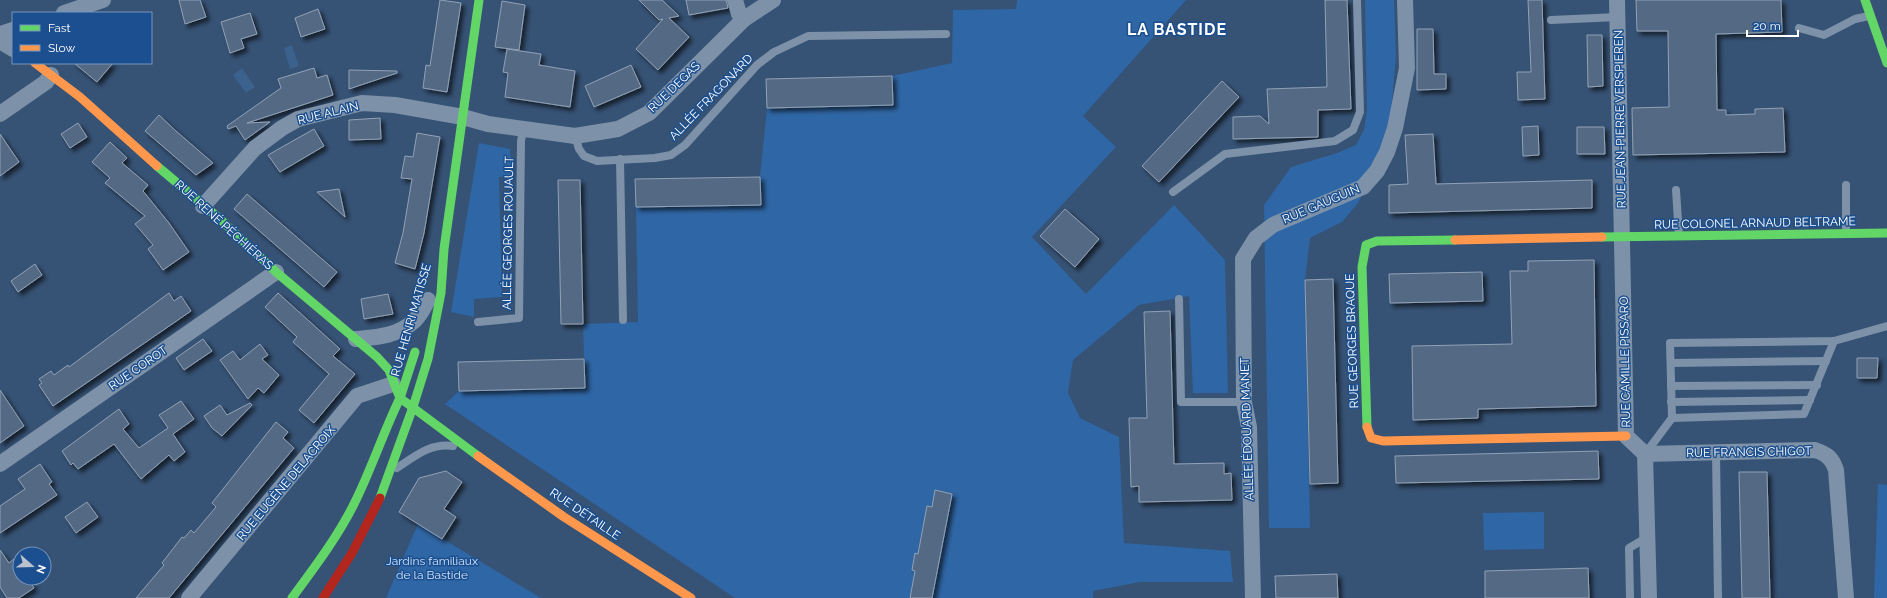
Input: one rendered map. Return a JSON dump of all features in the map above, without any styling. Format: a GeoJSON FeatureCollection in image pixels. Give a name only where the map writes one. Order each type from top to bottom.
{"type":"FeatureCollection","features":[{"type":"Feature","properties":{"kind":"main road","name":"RUE HENRI MATISSE"},"geometry":{"type":"LineString","coordinates":[[323,598],[346,565],[374,510],[390,474],[428,359],[441,293],[444,249],[479,0]]}},
{"type":"Feature","properties":{"kind":"main road"},"geometry":{"type":"LineString","coordinates":[[1865,0],[1887,63]]}},
{"type":"Feature","properties":{"kind":"main road","name":"RUE RENÉ PÉCHIÉRAS"},"geometry":{"type":"LineString","coordinates":[[36,64],[80,98],[276,272],[377,357],[388,370],[397,391]]}},
{"type":"Feature","properties":{"kind":"main road","name":"RUE COLONEL ARNAUD BELTRAME"},"geometry":{"type":"LineString","coordinates":[[1623,238],[1887,233]]}},
{"type":"Feature","properties":{"kind":"main road","name":"RUE GEORGES BRAQUE"},"geometry":{"type":"LineString","coordinates":[[1623,238],[1377,241],[1366,245],[1362,267],[1367,428],[1370,438],[1383,442],[1626,436]]}},
{"type":"Feature","properties":{"kind":"main road","name":"RUE HENRI MATISSE"},"geometry":{"type":"LineString","coordinates":[[421,329],[430,293],[444,249]]}},
{"type":"Feature","properties":{"kind":"main road","name":"RUE HENRI MATISSE"},"geometry":{"type":"LineString","coordinates":[[292,598],[323,556],[354,504],[385,428],[397,391],[418,341]]}},
{"type":"Feature","properties":{"kind":"main road","name":"RUE DÉTAILLE"},"geometry":{"type":"LineString","coordinates":[[397,391],[413,407],[467,449],[564,517],[690,598]]}},
{"type":"Feature","properties":{"kind":"street"},"geometry":{"type":"LineString","coordinates":[[67,12],[103,0]]}},
{"type":"Feature","properties":{"kind":"street"},"geometry":{"type":"LineString","coordinates":[[735,0],[739,14],[744,19]]}},
{"type":"Feature","properties":{"kind":"street","name":"RUE DEGAS"},"geometry":{"type":"LineString","coordinates":[[463,117],[481,123],[575,136],[618,129],[649,113],[744,19],[773,0]]}},
{"type":"Feature","properties":{"kind":"street","name":"RUE GAUGUIN"},"geometry":{"type":"LineString","coordinates":[[1243,259],[1256,238],[1273,225],[1364,187],[1377,171],[1387,152],[1395,128],[1407,68],[1405,0]]}},
{"type":"Feature","properties":{"kind":"street","name":"RUE JEAN-PIERRE VERSPIEREN"},"geometry":{"type":"LineString","coordinates":[[1617,0],[1623,238]]}},
{"type":"Feature","properties":{"kind":"street"},"geometry":{"type":"LineString","coordinates":[[0,34],[12,30]]}},
{"type":"Feature","properties":{"kind":"street"},"geometry":{"type":"LineString","coordinates":[[0,41],[12,48]]}},
{"type":"Feature","properties":{"kind":"street"},"geometry":{"type":"LineString","coordinates":[[0,114],[46,82],[51,75]]}},
{"type":"Feature","properties":{"kind":"street","name":"RUE ALAIN"},"geometry":{"type":"LineString","coordinates":[[203,206],[255,148],[298,119],[362,103],[395,105],[463,117]]}},
{"type":"Feature","properties":{"kind":"street","name":"RUE CAMILLE PISSARO"},"geometry":{"type":"LineString","coordinates":[[1623,238],[1626,436],[1645,454]]}},
{"type":"Feature","properties":{"kind":"street","name":"ALLÉE ÉDOUARD MANET"},"geometry":{"type":"LineString","coordinates":[[1243,259],[1244,402],[1249,427],[1253,598]]}},
{"type":"Feature","properties":{"kind":"street","name":"RUE COROT"},"geometry":{"type":"LineString","coordinates":[[0,464],[276,272]]}},
{"type":"Feature","properties":{"kind":"street"},"geometry":{"type":"LineString","coordinates":[[356,339],[384,336],[402,330],[415,321],[430,293]]}},
{"type":"Feature","properties":{"kind":"street","name":"RUE EUGÈNE DELACROIX"},"geometry":{"type":"LineString","coordinates":[[189,598],[357,396],[397,391]]}},
{"type":"Feature","properties":{"kind":"street","name":"RUE FRANCIS CHIGOT"},"geometry":{"type":"LineString","coordinates":[[1645,454],[1815,450],[1824,453],[1832,460],[1836,470],[1846,598]]}},
{"type":"Feature","properties":{"kind":"street"},"geometry":{"type":"LineString","coordinates":[[1645,454],[1649,598]]}},
{"type":"Feature","properties":{"kind":"lane"},"geometry":{"type":"LineString","coordinates":[[1173,192],[1225,154],[1335,141],[1353,130],[1360,112],[1357,0]]}},
{"type":"Feature","properties":{"kind":"lane"},"geometry":{"type":"LineString","coordinates":[[1798,28],[1824,35],[1855,19],[1870,15]]}},
{"type":"Feature","properties":{"kind":"lane"},"geometry":{"type":"LineString","coordinates":[[1551,20],[1618,17]]}},
{"type":"Feature","properties":{"kind":"lane","name":"ALLÉE FRAGONARD"},"geometry":{"type":"LineString","coordinates":[[575,136],[579,149],[584,156],[597,161],[655,158],[671,154],[686,145],[757,65],[774,52],[808,36],[946,34]]}},
{"type":"Feature","properties":{"kind":"lane","name":"ALLÉE GEORGES ROUAULT"},"geometry":{"type":"LineString","coordinates":[[478,322],[519,318],[521,141],[523,130]]}},
{"type":"Feature","properties":{"kind":"lane"},"geometry":{"type":"LineString","coordinates":[[620,159],[623,320]]}},
{"type":"Feature","properties":{"kind":"lane"},"geometry":{"type":"LineString","coordinates":[[1846,185],[1846,233]]}},
{"type":"Feature","properties":{"kind":"lane"},"geometry":{"type":"LineString","coordinates":[[1676,190],[1679,237]]}},
{"type":"Feature","properties":{"kind":"lane"},"geometry":{"type":"LineString","coordinates":[[1179,299],[1181,402],[1244,402]]}},
{"type":"Feature","properties":{"kind":"lane"},"geometry":{"type":"LineString","coordinates":[[1645,454],[1672,418],[1670,343],[1834,342],[1887,326]]}},
{"type":"Feature","properties":{"kind":"lane"},"geometry":{"type":"LineString","coordinates":[[1672,418],[1804,414],[1834,342]]}},
{"type":"Feature","properties":{"kind":"lane"},"geometry":{"type":"LineString","coordinates":[[1671,363],[1826,361]]}},
{"type":"Feature","properties":{"kind":"lane"},"geometry":{"type":"LineString","coordinates":[[1671,386],[1817,385]]}},
{"type":"Feature","properties":{"kind":"lane"},"geometry":{"type":"LineString","coordinates":[[1671,402],[1810,400]]}},
{"type":"Feature","properties":{"kind":"lane","name":"RUE DÉTAILLE"},"geometry":{"type":"LineString","coordinates":[[390,474],[422,450],[442,445],[467,449]]}},
{"type":"Feature","properties":{"kind":"lane"},"geometry":{"type":"LineString","coordinates":[[1716,452],[1718,598]]}},
{"type":"Feature","properties":{"kind":"lane"},"geometry":{"type":"LineString","coordinates":[[1630,598],[1629,548],[1648,537]]}},
{"type":"Feature","properties":{"kind":"green space"},"geometry":{"type":"Polygon","coordinates":[[[1017,0],[1186,0],[1083,116],[1116,147],[1032,237],[1086,294],[1174,205],[1225,260],[1228,393],[1193,393],[1189,296],[1139,305],[1073,360],[1068,393],[1080,418],[1119,437],[1124,543],[1230,551],[1233,582],[1140,582],[1093,591],[1093,598],[735,598],[445,404],[459,391],[585,388],[583,324],[638,322],[636,207],[761,205],[760,177],[767,108],[893,105],[892,76],[952,63],[953,10],[1016,9],[1017,0]]]}},
{"type":"Feature","properties":{"kind":"green space"},"geometry":{"type":"Polygon","coordinates":[[[1365,0],[1394,0],[1396,55],[1391,114],[1375,166],[1358,203],[1342,222],[1310,238],[1305,280],[1310,528],[1269,528],[1264,205],[1291,167],[1337,153],[1356,145],[1364,130],[1367,109],[1365,0]]]}},
{"type":"Feature","properties":{"kind":"green space"},"geometry":{"type":"Polygon","coordinates":[[[479,143],[510,149],[512,176],[499,177],[502,297],[474,299],[474,317],[451,312],[479,143]]]}},
{"type":"Feature","properties":{"kind":"green space"},"geometry":{"type":"Polygon","coordinates":[[[1878,484],[1887,485],[1887,598],[1874,598],[1878,484]]]}},
{"type":"Feature","properties":{"kind":"green space"},"geometry":{"type":"Polygon","coordinates":[[[1544,512],[1544,549],[1484,550],[1483,513],[1544,512]]]}},
{"type":"Feature","properties":{"kind":"green space","name":"Jardins familiaux de la Bastide"},"geometry":{"type":"Polygon","coordinates":[[[418,524],[541,598],[386,598],[418,524]]]}},
{"type":"Feature","properties":{"kind":"shaded area"},"geometry":{"type":"Polygon","coordinates":[[[292,45],[299,66],[290,69],[284,48],[292,45]]]}},
{"type":"Feature","properties":{"kind":"shaded area"},"geometry":{"type":"Polygon","coordinates":[[[242,68],[255,87],[246,93],[233,75],[242,68]]]}},
{"type":"Feature","properties":{"kind":"building"},"geometry":{"type":"Polygon","coordinates":[[[179,0],[200,0],[206,17],[185,24],[179,0]]]}},
{"type":"Feature","properties":{"kind":"building"},"geometry":{"type":"Polygon","coordinates":[[[440,0],[461,3],[447,92],[423,88],[426,65],[430,66],[440,0]]]}},
{"type":"Feature","properties":{"kind":"building"},"geometry":{"type":"Polygon","coordinates":[[[639,0],[662,0],[679,16],[669,18],[689,37],[658,70],[636,49],[663,19],[659,20],[639,0]]]}},
{"type":"Feature","properties":{"kind":"building"},"geometry":{"type":"Polygon","coordinates":[[[686,0],[726,0],[728,8],[689,15],[686,0]]]}},
{"type":"Feature","properties":{"kind":"building"},"geometry":{"type":"Polygon","coordinates":[[[1325,0],[1347,0],[1351,109],[1318,110],[1318,137],[1233,139],[1233,117],[1260,116],[1269,124],[1267,89],[1327,87],[1325,0]]]}},
{"type":"Feature","properties":{"kind":"building"},"geometry":{"type":"Polygon","coordinates":[[[1528,0],[1542,0],[1545,99],[1518,100],[1517,72],[1531,72],[1528,0]]]}},
{"type":"Feature","properties":{"kind":"building"},"geometry":{"type":"Polygon","coordinates":[[[1636,0],[1781,0],[1782,32],[1716,34],[1717,110],[1726,110],[1726,115],[1755,114],[1755,109],[1783,108],[1785,152],[1633,155],[1632,108],[1669,107],[1668,31],[1637,31],[1636,0]]]}},
{"type":"Feature","properties":{"kind":"building"},"geometry":{"type":"Polygon","coordinates":[[[502,1],[525,5],[519,50],[495,47],[502,1]]]}},
{"type":"Feature","properties":{"kind":"building"},"geometry":{"type":"Polygon","coordinates":[[[318,9],[325,29],[301,37],[295,18],[318,9]]]}},
{"type":"Feature","properties":{"kind":"building"},"geometry":{"type":"Polygon","coordinates":[[[250,13],[257,34],[241,39],[244,48],[230,53],[221,22],[250,13]]]}},
{"type":"Feature","properties":{"kind":"building"},"geometry":{"type":"Polygon","coordinates":[[[1417,29],[1433,29],[1434,74],[1446,74],[1446,89],[1417,90],[1417,29]]]}},
{"type":"Feature","properties":{"kind":"building"},"geometry":{"type":"Polygon","coordinates":[[[1587,35],[1602,35],[1603,86],[1588,87],[1587,35]]]}},
{"type":"Feature","properties":{"kind":"building"},"geometry":{"type":"Polygon","coordinates":[[[507,49],[541,54],[539,65],[575,71],[570,107],[505,97],[508,73],[503,72],[507,49]]]}},
{"type":"Feature","properties":{"kind":"building"},"geometry":{"type":"Polygon","coordinates":[[[75,64],[112,64],[97,82],[75,64]]]}},
{"type":"Feature","properties":{"kind":"building"},"geometry":{"type":"Polygon","coordinates":[[[631,65],[641,87],[594,107],[585,86],[631,65]]]}},
{"type":"Feature","properties":{"kind":"building"},"geometry":{"type":"Polygon","coordinates":[[[314,68],[317,78],[327,75],[333,95],[247,123],[270,122],[245,140],[236,126],[228,129],[227,126],[281,88],[278,79],[314,68]]]}},
{"type":"Feature","properties":{"kind":"building"},"geometry":{"type":"Polygon","coordinates":[[[349,70],[397,71],[397,73],[349,89],[349,70]]]}},
{"type":"Feature","properties":{"kind":"building"},"geometry":{"type":"Polygon","coordinates":[[[892,76],[893,105],[767,108],[766,79],[892,76]]]}},
{"type":"Feature","properties":{"kind":"building"},"geometry":{"type":"Polygon","coordinates":[[[1222,81],[1239,97],[1159,182],[1142,166],[1222,81]]]}},
{"type":"Feature","properties":{"kind":"building"},"geometry":{"type":"Polygon","coordinates":[[[159,115],[213,163],[196,175],[145,131],[159,115]]]}},
{"type":"Feature","properties":{"kind":"building"},"geometry":{"type":"Polygon","coordinates":[[[380,118],[381,139],[349,140],[349,120],[380,118]]]}},
{"type":"Feature","properties":{"kind":"building"},"geometry":{"type":"Polygon","coordinates":[[[78,123],[87,137],[70,148],[61,134],[78,123]]]}},
{"type":"Feature","properties":{"kind":"building"},"geometry":{"type":"Polygon","coordinates":[[[1538,126],[1539,155],[1523,156],[1522,127],[1538,126]]]}},
{"type":"Feature","properties":{"kind":"building"},"geometry":{"type":"Polygon","coordinates":[[[1577,127],[1604,127],[1605,154],[1577,154],[1577,127]]]}},
{"type":"Feature","properties":{"kind":"building"},"geometry":{"type":"Polygon","coordinates":[[[314,129],[324,146],[280,172],[268,155],[314,129]]]}},
{"type":"Feature","properties":{"kind":"building"},"geometry":{"type":"Polygon","coordinates":[[[417,133],[440,137],[424,233],[415,269],[395,263],[403,233],[412,179],[401,178],[405,156],[413,157],[417,133]]]}},
{"type":"Feature","properties":{"kind":"building"},"geometry":{"type":"Polygon","coordinates":[[[0,134],[19,162],[0,176],[0,134]]]}},
{"type":"Feature","properties":{"kind":"building"},"geometry":{"type":"Polygon","coordinates":[[[1433,134],[1436,184],[1592,180],[1592,208],[1389,213],[1389,185],[1408,184],[1405,135],[1433,134]]]}},
{"type":"Feature","properties":{"kind":"building"},"geometry":{"type":"Polygon","coordinates":[[[110,142],[127,158],[122,163],[148,185],[143,191],[169,223],[189,252],[163,270],[148,249],[153,245],[135,224],[145,216],[105,183],[110,178],[92,162],[110,142]]]}},
{"type":"Feature","properties":{"kind":"building"},"geometry":{"type":"Polygon","coordinates":[[[760,177],[761,205],[636,207],[635,179],[760,177]]]}},
{"type":"Feature","properties":{"kind":"building"},"geometry":{"type":"Polygon","coordinates":[[[558,180],[580,180],[583,324],[561,324],[558,180]]]}},
{"type":"Feature","properties":{"kind":"building"},"geometry":{"type":"Polygon","coordinates":[[[339,189],[345,217],[317,192],[339,189]]]}},
{"type":"Feature","properties":{"kind":"building"},"geometry":{"type":"Polygon","coordinates":[[[247,194],[337,272],[324,287],[234,209],[247,194]]]}},
{"type":"Feature","properties":{"kind":"building"},"geometry":{"type":"Polygon","coordinates":[[[1065,209],[1099,239],[1075,267],[1040,236],[1065,209]]]}},
{"type":"Feature","properties":{"kind":"building"},"geometry":{"type":"Polygon","coordinates":[[[1594,260],[1596,406],[1478,409],[1478,418],[1413,420],[1412,346],[1512,344],[1510,271],[1528,271],[1528,261],[1594,260]]]}},
{"type":"Feature","properties":{"kind":"building"},"geometry":{"type":"Polygon","coordinates":[[[35,264],[42,275],[18,292],[11,281],[35,264]]]}},
{"type":"Feature","properties":{"kind":"building"},"geometry":{"type":"Polygon","coordinates":[[[1482,272],[1483,301],[1390,303],[1389,274],[1482,272]]]}},
{"type":"Feature","properties":{"kind":"building"},"geometry":{"type":"Polygon","coordinates":[[[1333,279],[1338,483],[1310,484],[1305,280],[1333,279]]]}},
{"type":"Feature","properties":{"kind":"building"},"geometry":{"type":"Polygon","coordinates":[[[169,293],[174,301],[181,296],[191,311],[53,406],[39,385],[42,383],[39,379],[51,371],[54,375],[68,365],[69,367],[169,293]]]}},
{"type":"Feature","properties":{"kind":"building"},"geometry":{"type":"Polygon","coordinates":[[[278,293],[340,349],[333,356],[355,374],[314,423],[299,410],[329,374],[293,342],[297,337],[265,307],[278,293]]]}},
{"type":"Feature","properties":{"kind":"building"},"geometry":{"type":"Polygon","coordinates":[[[388,294],[393,314],[364,319],[361,299],[388,294]]]}},
{"type":"Feature","properties":{"kind":"building"},"geometry":{"type":"Polygon","coordinates":[[[1170,311],[1174,464],[1224,463],[1224,474],[1231,473],[1232,500],[1139,502],[1139,486],[1131,487],[1129,418],[1147,418],[1144,312],[1170,311]]]}},
{"type":"Feature","properties":{"kind":"building"},"geometry":{"type":"Polygon","coordinates":[[[203,339],[212,351],[184,370],[176,358],[203,339]]]}},
{"type":"Feature","properties":{"kind":"building"},"geometry":{"type":"Polygon","coordinates":[[[260,344],[268,355],[262,359],[279,375],[264,393],[258,388],[248,399],[220,360],[233,351],[240,360],[260,344]]]}},
{"type":"Feature","properties":{"kind":"building"},"geometry":{"type":"Polygon","coordinates":[[[1857,358],[1878,358],[1877,378],[1857,378],[1857,358]]]}},
{"type":"Feature","properties":{"kind":"building"},"geometry":{"type":"Polygon","coordinates":[[[584,359],[585,388],[459,391],[458,362],[584,359]]]}},
{"type":"Feature","properties":{"kind":"building"},"geometry":{"type":"Polygon","coordinates":[[[0,390],[24,426],[0,443],[0,390]]]}},
{"type":"Feature","properties":{"kind":"building"},"geometry":{"type":"Polygon","coordinates":[[[181,401],[194,419],[173,434],[185,452],[174,461],[169,455],[141,479],[114,444],[78,469],[73,463],[71,465],[62,451],[119,409],[129,424],[123,429],[139,448],[168,428],[159,415],[181,401]]]}},
{"type":"Feature","properties":{"kind":"building"},"geometry":{"type":"Polygon","coordinates":[[[250,403],[252,405],[222,436],[212,428],[204,416],[220,405],[227,415],[250,403]]]}},
{"type":"Feature","properties":{"kind":"building"},"geometry":{"type":"Polygon","coordinates":[[[276,422],[288,432],[283,438],[294,448],[169,598],[136,598],[164,565],[162,563],[182,537],[184,538],[191,530],[194,533],[216,507],[212,503],[276,422]]]}},
{"type":"Feature","properties":{"kind":"building"},"geometry":{"type":"Polygon","coordinates":[[[1598,451],[1599,479],[1396,483],[1395,456],[1598,451]]]}},
{"type":"Feature","properties":{"kind":"building"},"geometry":{"type":"Polygon","coordinates":[[[40,464],[52,482],[49,484],[57,495],[0,533],[0,506],[25,489],[18,479],[40,464]]]}},
{"type":"Feature","properties":{"kind":"building"},"geometry":{"type":"Polygon","coordinates":[[[446,471],[462,482],[444,509],[456,517],[442,539],[399,512],[419,478],[446,471]]]}},
{"type":"Feature","properties":{"kind":"building"},"geometry":{"type":"Polygon","coordinates":[[[1739,472],[1767,472],[1770,598],[1742,598],[1739,472]]]}},
{"type":"Feature","properties":{"kind":"building"},"geometry":{"type":"Polygon","coordinates":[[[935,490],[952,494],[932,598],[910,598],[915,571],[912,570],[915,553],[918,554],[927,506],[932,507],[935,490]]]}},
{"type":"Feature","properties":{"kind":"building"},"geometry":{"type":"Polygon","coordinates":[[[87,502],[98,517],[76,533],[65,517],[87,502]]]}},
{"type":"Feature","properties":{"kind":"building"},"geometry":{"type":"Polygon","coordinates":[[[0,550],[9,563],[12,560],[12,586],[33,586],[34,588],[19,598],[7,598],[0,587],[0,550]]]}},
{"type":"Feature","properties":{"kind":"building"},"geometry":{"type":"Polygon","coordinates":[[[1588,568],[1589,598],[1485,598],[1485,571],[1588,568]]]}},
{"type":"Feature","properties":{"kind":"building"},"geometry":{"type":"Polygon","coordinates":[[[1337,574],[1338,598],[1276,598],[1275,576],[1337,574]]]}},
{"type":"Feature","properties":{"kind":"traffic: fast"},"geometry":{"type":"LineString","coordinates":[[413,407],[428,359],[441,293],[444,249],[479,0]]}},
{"type":"Feature","properties":{"kind":"traffic: fast"},"geometry":{"type":"LineString","coordinates":[[1865,0],[1887,63]]}},
{"type":"Feature","properties":{"kind":"traffic: fast"},"geometry":{"type":"LineString","coordinates":[[157,166],[220,219],[276,272],[377,357],[389,370],[400,398],[478,456]]}},
{"type":"Feature","properties":{"kind":"traffic: fast"},"geometry":{"type":"LineString","coordinates":[[1602,237],[1887,233]]}},
{"type":"Feature","properties":{"kind":"traffic: fast"},"geometry":{"type":"LineString","coordinates":[[1367,427],[1362,267],[1366,245],[1377,241],[1455,240]]}},
{"type":"Feature","properties":{"kind":"traffic: fast"},"geometry":{"type":"LineString","coordinates":[[400,398],[415,352]]}},
{"type":"Feature","properties":{"kind":"traffic: fast"},"geometry":{"type":"LineString","coordinates":[[292,598],[325,552],[347,517],[372,465],[400,398]]}},
{"type":"Feature","properties":{"kind":"traffic: fast"},"geometry":{"type":"LineString","coordinates":[[380,498],[413,407]]}},
{"type":"Feature","properties":{"kind":"traffic: slow"},"geometry":{"type":"LineString","coordinates":[[36,64],[80,97],[157,166]]}},
{"type":"Feature","properties":{"kind":"traffic: slow"},"geometry":{"type":"LineString","coordinates":[[1455,240],[1602,237]]}},
{"type":"Feature","properties":{"kind":"traffic: slow"},"geometry":{"type":"LineString","coordinates":[[1367,427],[1371,438],[1383,441],[1626,436]]}},
{"type":"Feature","properties":{"kind":"traffic: slow"},"geometry":{"type":"LineString","coordinates":[[478,456],[564,517],[691,598]]}},
{"type":"Feature","properties":{"kind":"traffic: jam"},"geometry":{"type":"LineString","coordinates":[[323,598],[352,553],[380,498]]}},
{"type":"Feature","properties":{"kind":"district","name":"LA BASTIDE"},"geometry":{"type":"Point","coordinates":[1177,29]}}]}
